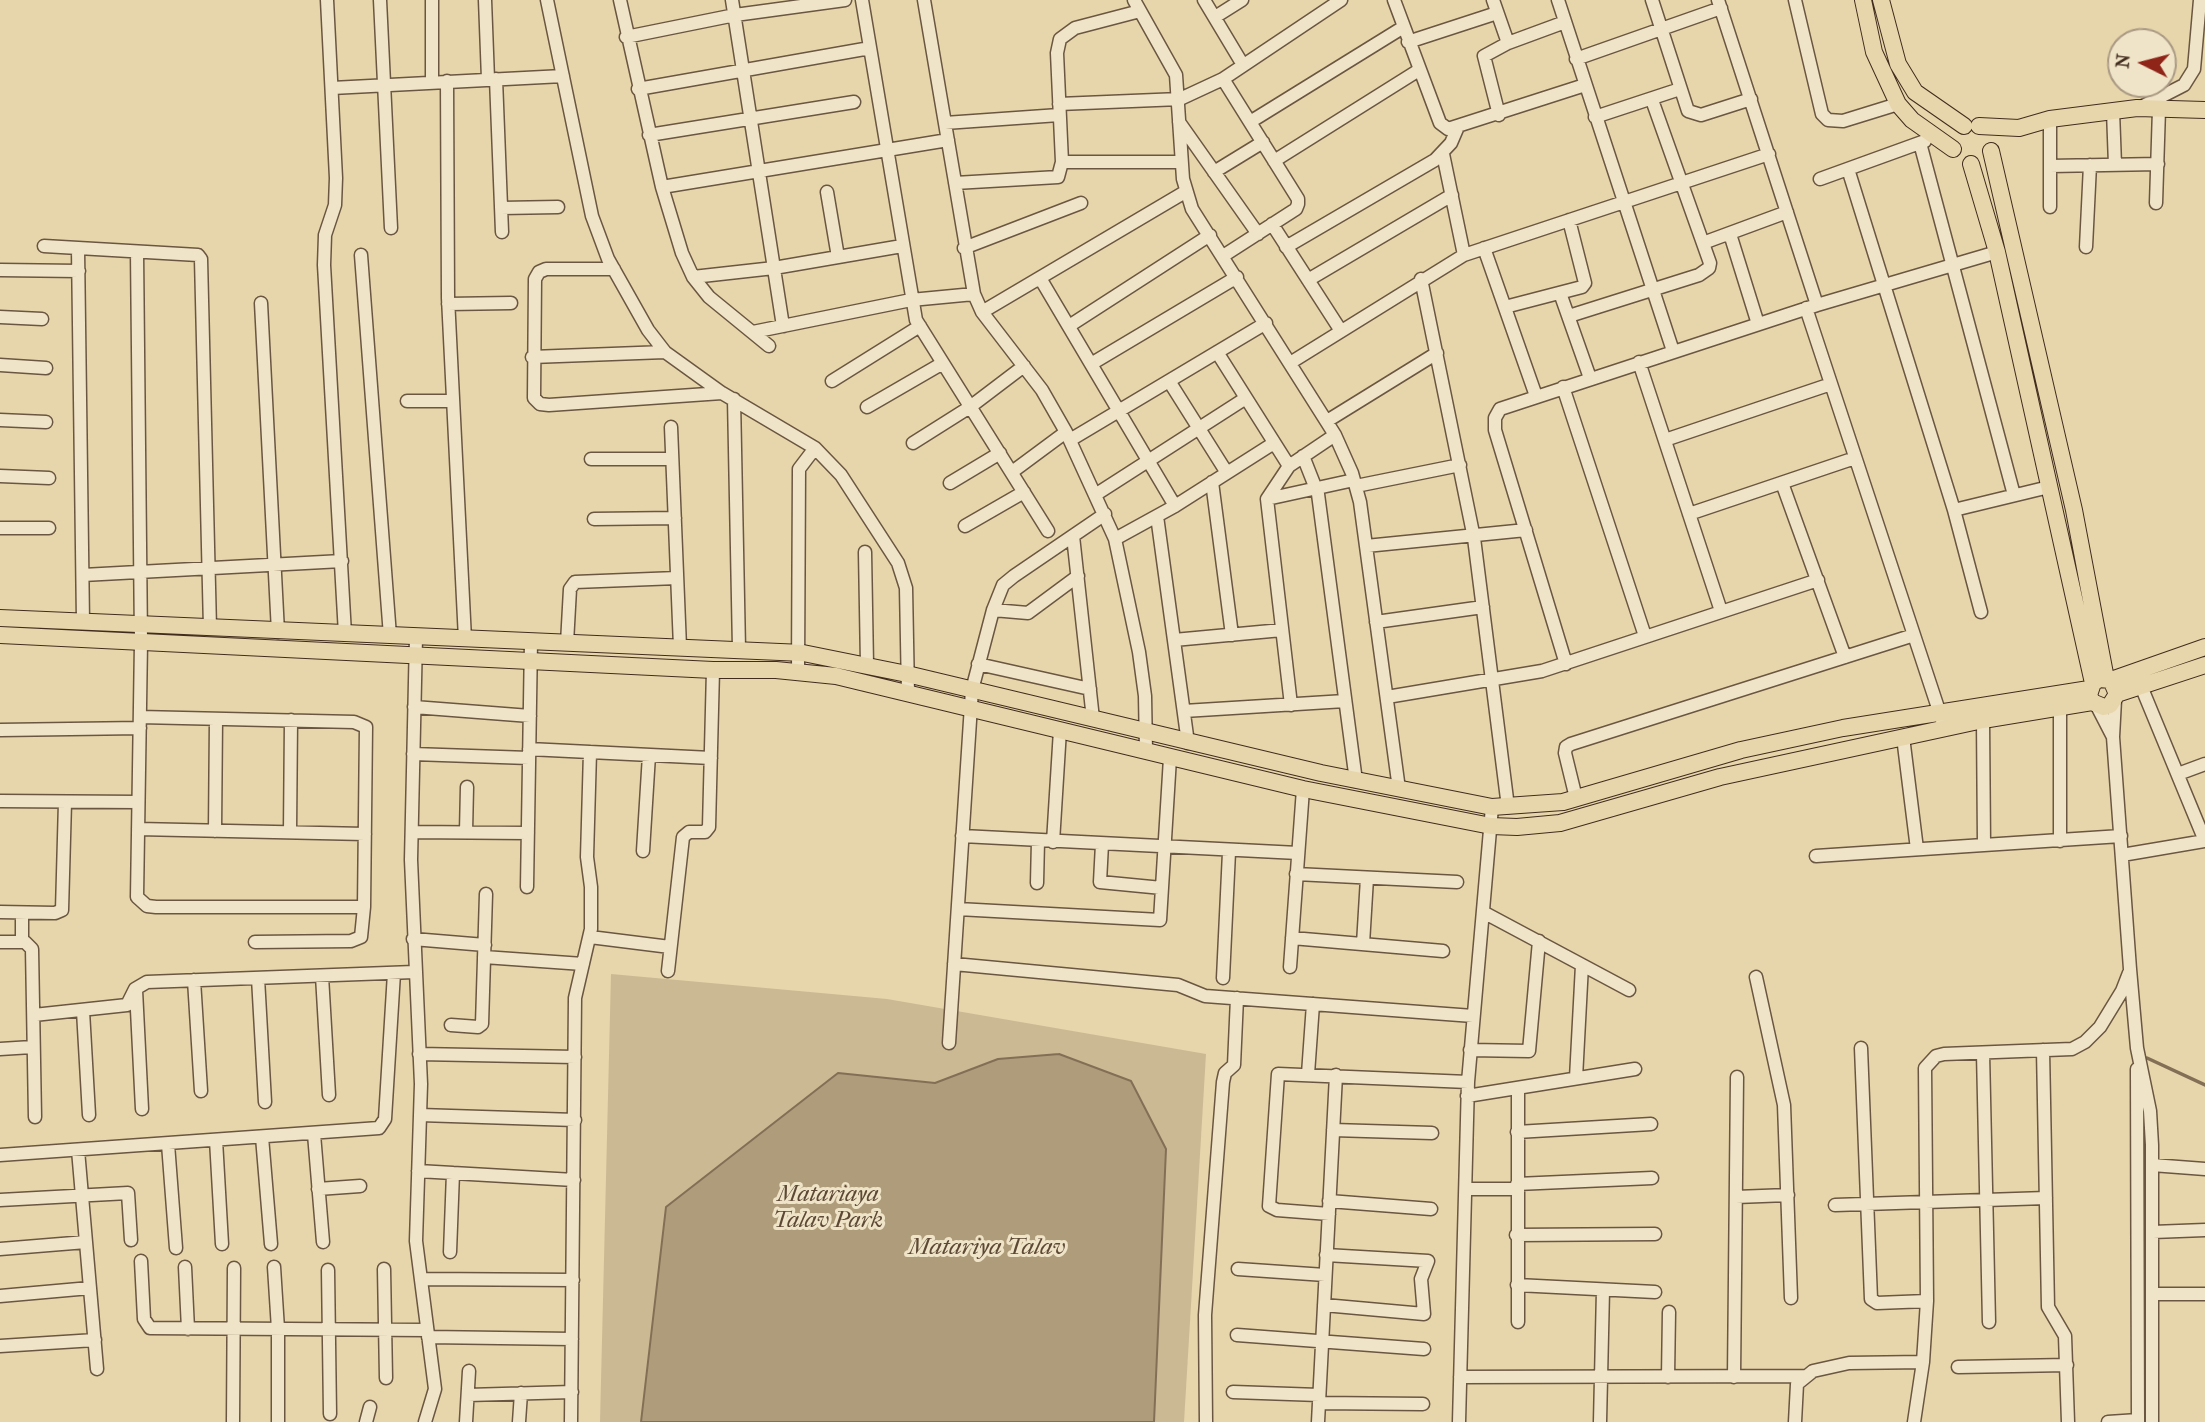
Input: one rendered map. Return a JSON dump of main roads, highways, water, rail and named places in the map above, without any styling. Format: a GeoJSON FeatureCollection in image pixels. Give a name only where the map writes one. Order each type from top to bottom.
{"type":"FeatureCollection","features":[{"type":"Feature","properties":{"kind":"main road"},"geometry":{"type":"LineString","coordinates":[[1863,0],[1874,51],[1898,104],[1927,140],[1953,149],[1960,159],[1971,164],[1983,161],[1991,148],[2019,128]]}},
{"type":"Feature","properties":{"kind":"main road"},"geometry":{"type":"LineString","coordinates":[[1881,0],[1898,64],[1915,92],[1972,126],[1989,133],[2074,510],[2102,691]]}},
{"type":"Feature","properties":{"kind":"main road"},"geometry":{"type":"LineString","coordinates":[[1953,149],[1954,137],[1972,126],[2019,128],[2050,120],[2137,108],[2205,110]]}},
{"type":"Feature","properties":{"kind":"main road"},"geometry":{"type":"LineString","coordinates":[[1971,164],[1997,253],[2049,487],[2102,691]]}},
{"type":"Feature","properties":{"kind":"main road"},"geometry":{"type":"LineString","coordinates":[[0,618],[798,653],[907,674],[1356,781],[1492,807],[1548,804],[1576,798],[1741,750],[1939,711],[2141,686],[2205,665]]}},
{"type":"Feature","properties":{"kind":"main road"},"geometry":{"type":"LineString","coordinates":[[0,635],[798,672],[836,676],[1303,789],[1491,826],[1560,823],[1720,777],[1983,720],[2060,708],[2205,647]]}},
{"type":"Feature","properties":{"kind":"water","name":"Matariya Talav"},"geometry":{"type":"Polygon","coordinates":[[[1059,1054],[1131,1081],[1166,1149],[1154,1422],[641,1422],[666,1207],[838,1073],[935,1083],[998,1059],[1059,1054]]]}},
{"type":"Feature","properties":{"kind":"waterway"},"geometry":{"type":"LineString","coordinates":[[2147,1058],[2205,1085]]}},
{"type":"Feature","properties":{"kind":"park label","name":"Matariaya Talav Park"},"geometry":{"type":"Point","coordinates":[828,1208]}}]}
